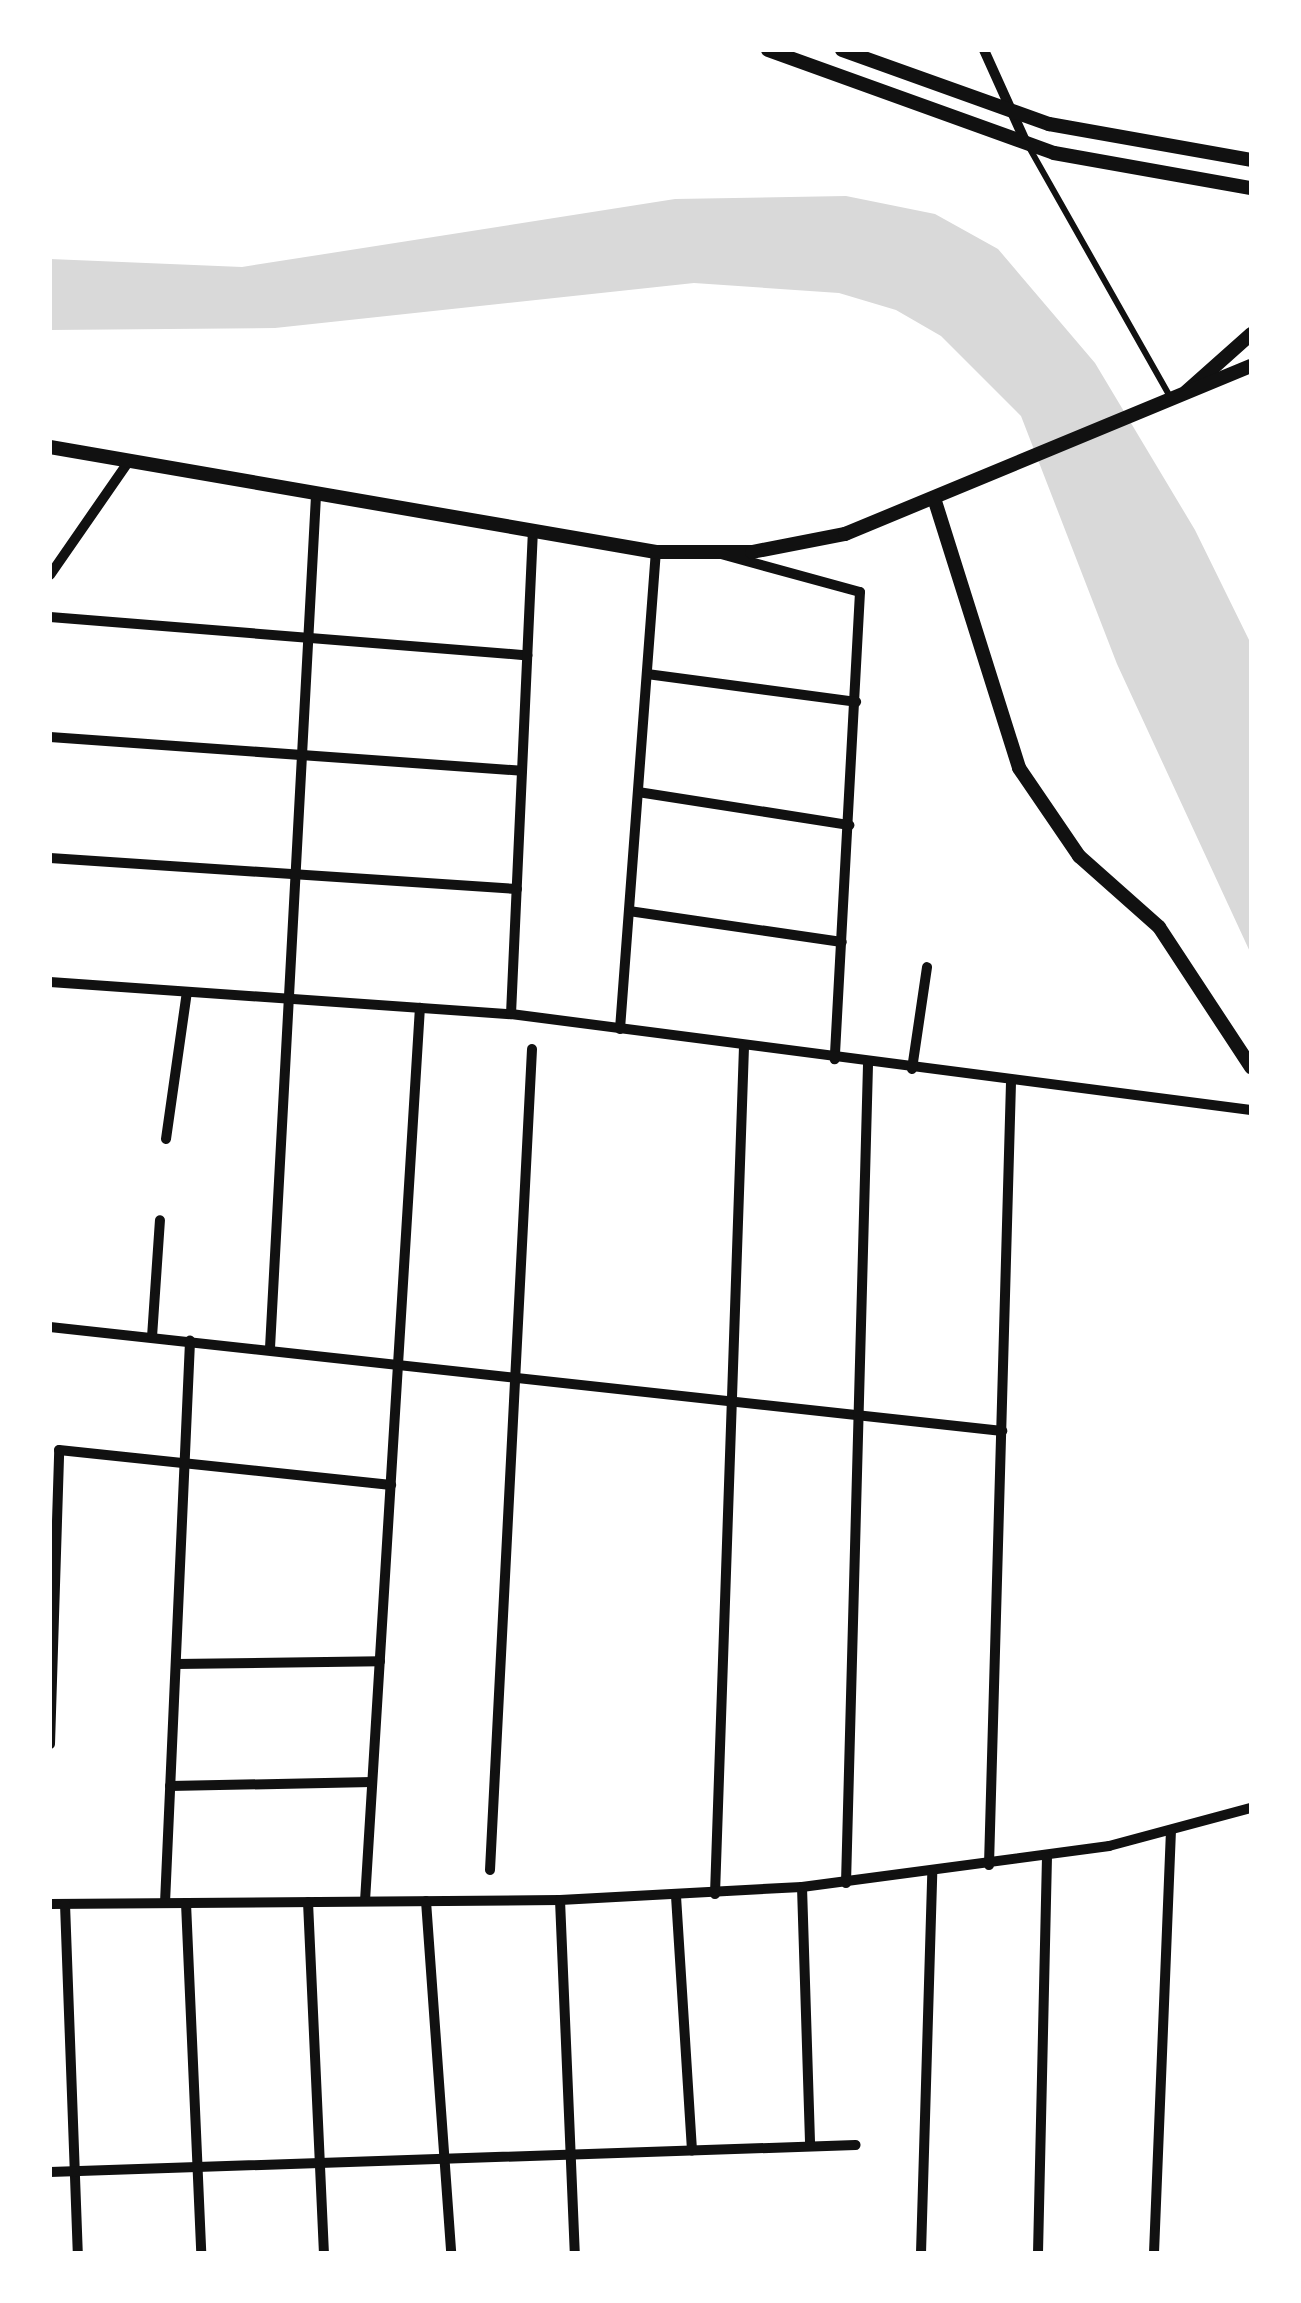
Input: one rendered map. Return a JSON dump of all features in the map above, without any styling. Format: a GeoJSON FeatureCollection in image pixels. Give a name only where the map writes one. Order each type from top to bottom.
{"type":"FeatureCollection","features":[{"type":"Feature","properties":{"kind":"street"},"geometry":{"type":"LineString","coordinates":[[768,50],[1027,144],[1251,188]]}},
{"type":"Feature","properties":{"kind":"street"},"geometry":{"type":"LineString","coordinates":[[984,50],[1027,144]]}},
{"type":"Feature","properties":{"kind":"street"},"geometry":{"type":"LineString","coordinates":[[844,52],[1010,112],[1251,160]]}},
{"type":"Feature","properties":{"kind":"street"},"geometry":{"type":"LineString","coordinates":[[1172,398],[1251,334]]}},
{"type":"Feature","properties":{"kind":"street"},"geometry":{"type":"LineString","coordinates":[[50,447],[656,552],[717,553],[845,534],[1251,366]]}},
{"type":"Feature","properties":{"kind":"street"},"geometry":{"type":"LineString","coordinates":[[50,575],[128,461]]}},
{"type":"Feature","properties":{"kind":"street"},"geometry":{"type":"LineString","coordinates":[[270,1348],[316,496]]}},
{"type":"Feature","properties":{"kind":"street"},"geometry":{"type":"LineString","coordinates":[[934,498],[1019,768],[1079,856],[1159,927],[1251,1067]]}},
{"type":"Feature","properties":{"kind":"street"},"geometry":{"type":"LineString","coordinates":[[512,1014],[532,531]]}},
{"type":"Feature","properties":{"kind":"street"},"geometry":{"type":"LineString","coordinates":[[620,1029],[656,552]]}},
{"type":"Feature","properties":{"kind":"street"},"geometry":{"type":"LineString","coordinates":[[717,553],[860,592],[834,1059]]}},
{"type":"Feature","properties":{"kind":"street"},"geometry":{"type":"LineString","coordinates":[[50,617],[527,655]]}},
{"type":"Feature","properties":{"kind":"street"},"geometry":{"type":"LineString","coordinates":[[647,674],[856,702]]}},
{"type":"Feature","properties":{"kind":"street"},"geometry":{"type":"LineString","coordinates":[[50,737],[522,770]]}},
{"type":"Feature","properties":{"kind":"street"},"geometry":{"type":"LineString","coordinates":[[638,792],[848,825]]}},
{"type":"Feature","properties":{"kind":"street"},"geometry":{"type":"LineString","coordinates":[[50,858],[517,889]]}},
{"type":"Feature","properties":{"kind":"street"},"geometry":{"type":"LineString","coordinates":[[629,911],[842,942]]}},
{"type":"Feature","properties":{"kind":"street"},"geometry":{"type":"LineString","coordinates":[[912,1070],[926,967]]}},
{"type":"Feature","properties":{"kind":"street"},"geometry":{"type":"LineString","coordinates":[[50,982],[512,1014],[1012,1083],[1251,1110]]}},
{"type":"Feature","properties":{"kind":"street"},"geometry":{"type":"LineString","coordinates":[[166,1140],[187,992]]}},
{"type":"Feature","properties":{"kind":"street"},"geometry":{"type":"LineString","coordinates":[[365,1902],[420,1008]]}},
{"type":"Feature","properties":{"kind":"street"},"geometry":{"type":"LineString","coordinates":[[716,1894],[744,1046]]}},
{"type":"Feature","properties":{"kind":"street"},"geometry":{"type":"LineString","coordinates":[[490,1870],[532,1049]]}},
{"type":"Feature","properties":{"kind":"street"},"geometry":{"type":"LineString","coordinates":[[846,1883],[868,1063]]}},
{"type":"Feature","properties":{"kind":"street"},"geometry":{"type":"LineString","coordinates":[[989,1866],[1012,1083]]}},
{"type":"Feature","properties":{"kind":"street"},"geometry":{"type":"LineString","coordinates":[[152,1337],[160,1220]]}},
{"type":"Feature","properties":{"kind":"street"},"geometry":{"type":"LineString","coordinates":[[50,1327],[514,1372],[1002,1431]]}},
{"type":"Feature","properties":{"kind":"street"},"geometry":{"type":"LineString","coordinates":[[164,1903],[190,1340]]}},
{"type":"Feature","properties":{"kind":"street"},"geometry":{"type":"LineString","coordinates":[[50,1744],[59,1450],[390,1485]]}},
{"type":"Feature","properties":{"kind":"street"},"geometry":{"type":"LineString","coordinates":[[176,1664],[380,1661]]}},
{"type":"Feature","properties":{"kind":"street"},"geometry":{"type":"LineString","coordinates":[[170,1786],[372,1782]]}},
{"type":"Feature","properties":{"kind":"street"},"geometry":{"type":"LineString","coordinates":[[50,1904],[560,1900],[716,1894],[989,1866],[1171,1832],[1251,1808]]}},
{"type":"Feature","properties":{"kind":"street"},"geometry":{"type":"LineString","coordinates":[[1154,2253],[1171,1832]]}},
{"type":"Feature","properties":{"kind":"street"},"geometry":{"type":"LineString","coordinates":[[1038,2253],[1047,1856]]}},
{"type":"Feature","properties":{"kind":"street"},"geometry":{"type":"LineString","coordinates":[[921,2253],[932,1873]]}},
{"type":"Feature","properties":{"kind":"street"},"geometry":{"type":"LineString","coordinates":[[802,1887],[810,2146]]}},
{"type":"Feature","properties":{"kind":"street"},"geometry":{"type":"LineString","coordinates":[[676,1896],[692,2150]]}},
{"type":"Feature","properties":{"kind":"street"},"geometry":{"type":"LineString","coordinates":[[560,1900],[576,2253]]}},
{"type":"Feature","properties":{"kind":"street"},"geometry":{"type":"LineString","coordinates":[[426,1901],[451,2253]]}},
{"type":"Feature","properties":{"kind":"street"},"geometry":{"type":"LineString","coordinates":[[308,1902],[324,2253]]}},
{"type":"Feature","properties":{"kind":"street"},"geometry":{"type":"LineString","coordinates":[[186,1903],[200,2253]]}},
{"type":"Feature","properties":{"kind":"street"},"geometry":{"type":"LineString","coordinates":[[65,1904],[78,2253]]}},
{"type":"Feature","properties":{"kind":"street"},"geometry":{"type":"LineString","coordinates":[[50,2172],[856,2145]]}},
{"type":"Feature","properties":{"kind":"lane"},"geometry":{"type":"LineString","coordinates":[[1027,144],[1172,398]]}},
{"type":"Feature","properties":{"kind":"shaded area"},"geometry":{"type":"Polygon","coordinates":[[[846,196],[935,214],[998,249],[1095,363],[1195,530],[1251,644],[1251,954],[1117,664],[1021,416],[941,336],[896,310],[839,293],[694,283],[275,328],[50,330],[50,259],[242,267],[675,199],[846,196]]]}}]}
